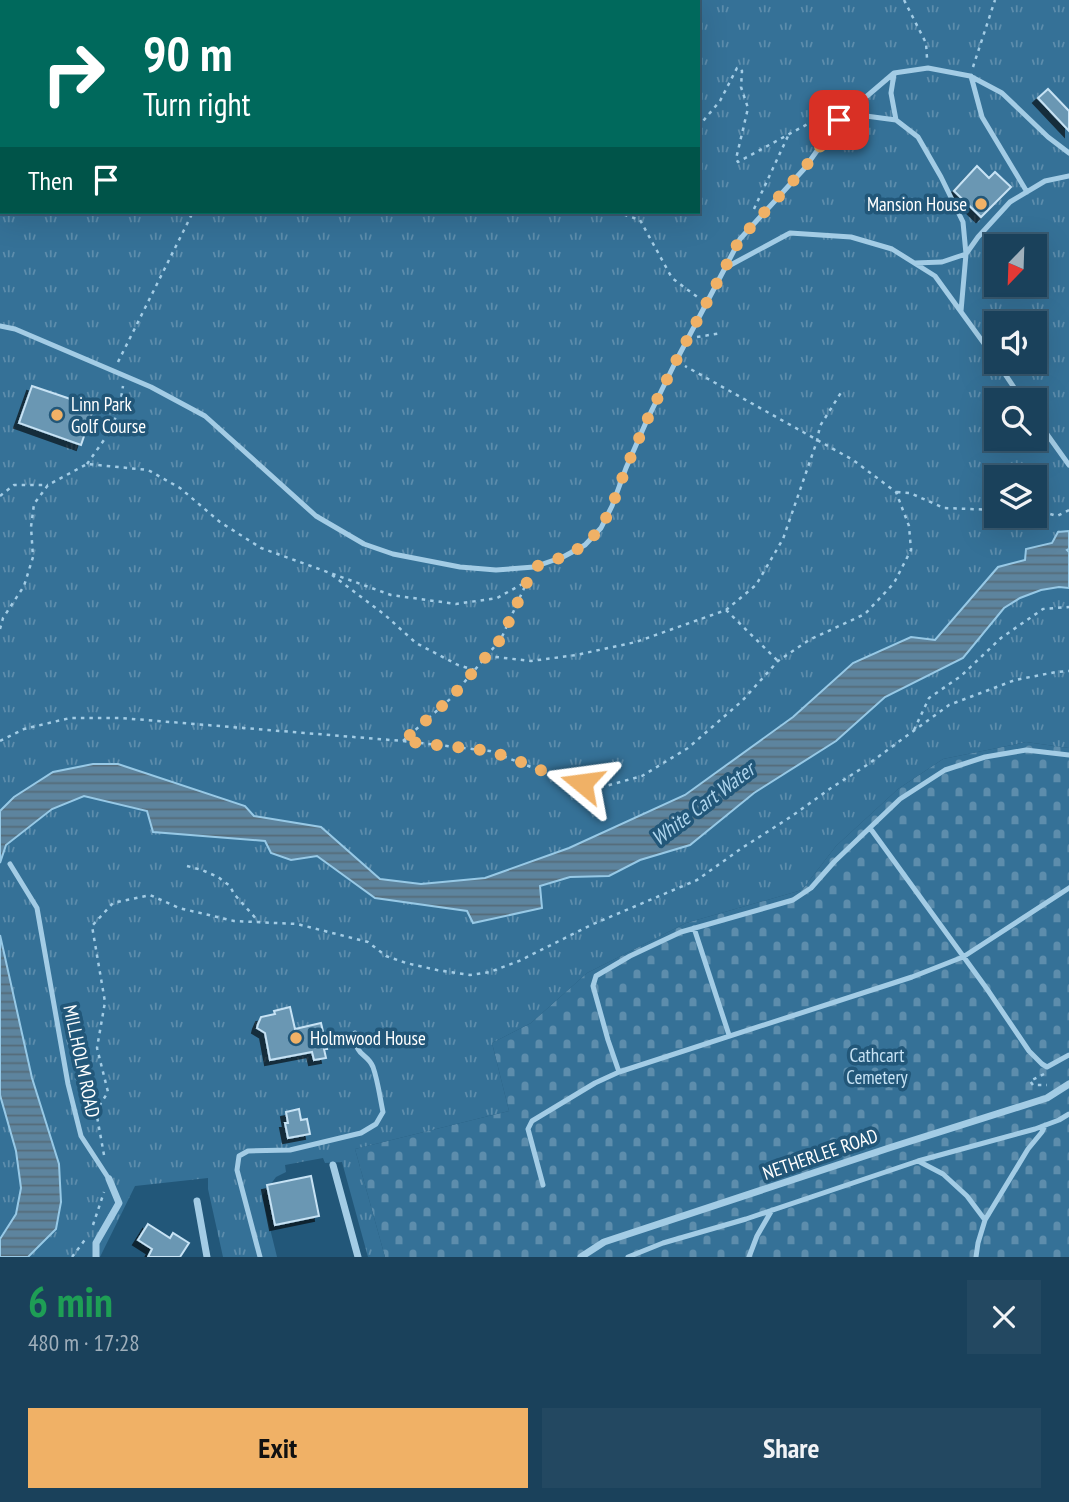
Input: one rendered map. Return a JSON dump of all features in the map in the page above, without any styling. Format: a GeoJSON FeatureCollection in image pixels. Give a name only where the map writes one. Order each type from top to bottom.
{"type":"FeatureCollection","features":[{"type":"Feature","properties":{"kind":"street","name":"NETHERLEE ROAD"},"geometry":{"type":"LineString","coordinates":[[581,1257],[604,1242],[1047,1098],[1069,1084]]}},
{"type":"Feature","properties":{"kind":"street"},"geometry":{"type":"LineString","coordinates":[[333,1165],[358,1257]]}},
{"type":"Feature","properties":{"kind":"street","name":"MILLHOLM ROAD"},"geometry":{"type":"LineString","coordinates":[[96,1257],[96,1243],[119,1203],[109,1179]]}},
{"type":"Feature","properties":{"kind":"street"},"geometry":{"type":"LineString","coordinates":[[197,1201],[207,1257]]}},
{"type":"Feature","properties":{"kind":"lane"},"geometry":{"type":"LineString","coordinates":[[0,326],[15,329],[151,387],[205,416],[316,516],[364,544],[393,554],[460,567],[496,570],[534,567],[563,557],[585,545],[601,528],[647,420],[740,239],[804,169],[839,120],[894,73],[926,68],[970,76],[1002,93],[1069,153]]}},
{"type":"Feature","properties":{"kind":"lane"},"geometry":{"type":"LineString","coordinates":[[894,73],[891,93],[896,120]]}},
{"type":"Feature","properties":{"kind":"lane"},"geometry":{"type":"LineString","coordinates":[[970,76],[982,117],[1027,192]]}},
{"type":"Feature","properties":{"kind":"lane"},"geometry":{"type":"LineString","coordinates":[[839,120],[866,116],[896,120],[918,137],[963,222],[967,254],[961,311]]}},
{"type":"Feature","properties":{"kind":"lane"},"geometry":{"type":"LineString","coordinates":[[915,263],[942,262],[967,254],[978,237],[1010,202],[1045,181],[1069,176]]}},
{"type":"Feature","properties":{"kind":"lane"},"geometry":{"type":"LineString","coordinates":[[725,268],[790,233],[851,237],[892,249],[936,276],[984,343]]}},
{"type":"Feature","properties":{"kind":"lane"},"geometry":{"type":"LineString","coordinates":[[1047,434],[1069,465]]}},
{"type":"Feature","properties":{"kind":"lane"},"geometry":{"type":"LineString","coordinates":[[619,1072],[593,985],[596,976],[681,932],[793,901],[811,888],[834,862],[900,799],[945,770],[985,757],[1026,750],[1069,755]]}},
{"type":"Feature","properties":{"kind":"lane"},"geometry":{"type":"LineString","coordinates":[[870,828],[1029,1051],[1047,1067],[1069,1055]]}},
{"type":"Feature","properties":{"kind":"lane","name":"MILLHOLM ROAD"},"geometry":{"type":"LineString","coordinates":[[10,864],[37,908],[68,1084],[82,1136],[109,1179]]}},
{"type":"Feature","properties":{"kind":"lane"},"geometry":{"type":"LineString","coordinates":[[544,1185],[528,1129],[532,1121],[595,1083],[619,1072],[912,977],[963,957],[1069,888]]}},
{"type":"Feature","properties":{"kind":"lane"},"geometry":{"type":"LineString","coordinates":[[694,928],[729,1035]]}},
{"type":"Feature","properties":{"kind":"lane"},"geometry":{"type":"LineString","coordinates":[[260,1257],[237,1170],[239,1156],[248,1151],[290,1150],[361,1133],[376,1124],[383,1112],[372,1064],[355,1045],[355,1034]]}},
{"type":"Feature","properties":{"kind":"lane"},"geometry":{"type":"LineString","coordinates":[[628,1257],[663,1243],[918,1161],[1045,1125],[1069,1114]]}},
{"type":"Feature","properties":{"kind":"lane"},"geometry":{"type":"LineString","coordinates":[[976,1257],[985,1220],[1045,1125]]}},
{"type":"Feature","properties":{"kind":"lane"},"geometry":{"type":"LineString","coordinates":[[918,1161],[943,1174],[967,1196],[985,1220]]}},
{"type":"Feature","properties":{"kind":"lane"},"geometry":{"type":"LineString","coordinates":[[749,1257],[772,1210]]}},
{"type":"Feature","properties":{"kind":"path"},"geometry":{"type":"LineString","coordinates":[[904,0],[926,43],[926,68]]}},
{"type":"Feature","properties":{"kind":"path"},"geometry":{"type":"LineString","coordinates":[[970,76],[995,0]]}},
{"type":"Feature","properties":{"kind":"path"},"geometry":{"type":"LineString","coordinates":[[700,125],[720,102],[737,68],[742,71],[741,87],[748,108],[736,159],[738,162],[815,120],[839,120]]}},
{"type":"Feature","properties":{"kind":"path"},"geometry":{"type":"LineString","coordinates":[[751,216],[789,135]]}},
{"type":"Feature","properties":{"kind":"path"},"geometry":{"type":"LineString","coordinates":[[113,372],[192,214]]}},
{"type":"Feature","properties":{"kind":"path"},"geometry":{"type":"LineString","coordinates":[[622,214],[640,220],[672,278],[706,303]]}},
{"type":"Feature","properties":{"kind":"path"},"geometry":{"type":"LineString","coordinates":[[683,347],[696,338],[722,333]]}},
{"type":"Feature","properties":{"kind":"path"},"geometry":{"type":"LineString","coordinates":[[0,741],[24,729],[70,718],[121,718],[403,741],[490,751],[562,779],[602,787],[642,776],[688,748],[742,701],[778,661],[810,640],[865,614],[894,583],[911,550],[909,526],[896,492],[853,460],[676,361]]}},
{"type":"Feature","properties":{"kind":"path"},"geometry":{"type":"LineString","coordinates":[[0,629],[3,618],[24,586],[33,557],[34,504],[48,485],[87,464],[104,440],[119,411],[125,376]]}},
{"type":"Feature","properties":{"kind":"path"},"geometry":{"type":"LineString","coordinates":[[487,656],[531,661],[576,655],[636,642],[726,610],[756,585],[783,538],[820,426],[842,391]]}},
{"type":"Feature","properties":{"kind":"path"},"geometry":{"type":"LineString","coordinates":[[87,464],[148,470],[180,488],[220,522],[261,548],[391,594],[456,604],[497,598],[526,582]]}},
{"type":"Feature","properties":{"kind":"path"},"geometry":{"type":"LineString","coordinates":[[0,496],[14,485],[48,485]]}},
{"type":"Feature","properties":{"kind":"path"},"geometry":{"type":"LineString","coordinates":[[896,492],[910,493],[944,508],[984,510]]}},
{"type":"Feature","properties":{"kind":"path"},"geometry":{"type":"LineString","coordinates":[[1047,513],[1057,516],[1069,510]]}},
{"type":"Feature","properties":{"kind":"path"},"geometry":{"type":"LineString","coordinates":[[403,741],[450,699],[501,639],[534,567]]}},
{"type":"Feature","properties":{"kind":"path"},"geometry":{"type":"LineString","coordinates":[[330,573],[385,615],[416,643],[475,671]]}},
{"type":"Feature","properties":{"kind":"path"},"geometry":{"type":"LineString","coordinates":[[914,731],[929,698],[961,677],[1001,638],[1043,609],[1069,607]]}},
{"type":"Feature","properties":{"kind":"path"},"geometry":{"type":"LineString","coordinates":[[726,610],[778,661]]}},
{"type":"Feature","properties":{"kind":"path"},"geometry":{"type":"LineString","coordinates":[[72,1257],[91,1232],[109,1179],[96,1111],[108,1092],[97,1048],[105,1003],[92,926],[113,903],[150,895],[179,908],[234,921],[298,924],[368,942],[386,956],[406,963],[470,975],[490,972],[697,880],[867,765],[949,705],[1015,680],[1069,671]]}},
{"type":"Feature","properties":{"kind":"path"},"geometry":{"type":"LineString","coordinates":[[187,866],[218,877],[230,886],[259,922]]}},
{"type":"Feature","properties":{"kind":"green space"},"geometry":{"type":"Polygon","coordinates":[[[700,0],[1069,0],[1069,748],[1026,742],[943,759],[898,789],[836,846],[802,890],[686,923],[587,973],[531,1023],[492,1043],[509,1111],[355,1149],[385,1257],[368,1257],[342,1162],[325,1163],[323,1158],[285,1165],[286,1172],[276,1177],[262,1196],[277,1257],[223,1257],[208,1178],[135,1186],[100,1257],[0,1257],[0,214],[700,214],[700,0]]]}},
{"type":"Feature","properties":{"kind":"green space","name":"Cathcart Cemetery"},"geometry":{"type":"Polygon","coordinates":[[[1026,742],[1069,748],[1069,1257],[385,1257],[355,1149],[509,1111],[492,1043],[531,1023],[587,973],[686,923],[802,890],[836,846],[898,789],[943,759],[1026,742]]]}},
{"type":"Feature","properties":{"kind":"water","name":"White Cart Water"},"geometry":{"type":"Polygon","coordinates":[[[1069,531],[1069,588],[1041,590],[1004,608],[963,658],[885,697],[836,741],[754,793],[690,845],[640,860],[609,876],[570,877],[540,886],[542,908],[473,923],[467,911],[375,898],[317,856],[291,860],[271,853],[265,841],[153,832],[147,811],[84,796],[52,809],[6,845],[0,863],[0,811],[14,797],[53,772],[93,764],[118,764],[245,806],[254,816],[321,827],[380,879],[421,884],[485,878],[569,848],[685,795],[793,717],[853,663],[911,637],[935,640],[998,567],[1025,560],[1026,549],[1052,543],[1058,532],[1069,531]]]}},
{"type":"Feature","properties":{"kind":"water"},"geometry":{"type":"Polygon","coordinates":[[[0,935],[32,1078],[59,1164],[61,1202],[56,1229],[28,1257],[0,1257],[0,1239],[16,1214],[21,1188],[16,1151],[0,1095],[0,935]]]}},
{"type":"Feature","properties":{"kind":"building"},"geometry":{"type":"Polygon","coordinates":[[[1048,89],[1069,111],[1069,131],[1038,98],[1048,89]]]}},
{"type":"Feature","properties":{"kind":"building","name":"Mansion House"},"geometry":{"type":"Polygon","coordinates":[[[977,166],[989,178],[995,172],[1011,187],[981,217],[954,191],[977,166]]]}},
{"type":"Feature","properties":{"kind":"building","name":"Linn Park Golf Course"},"geometry":{"type":"Polygon","coordinates":[[[32,386],[94,407],[81,445],[19,423],[32,386]]]}},
{"type":"Feature","properties":{"kind":"building","name":"Holmwood House"},"geometry":{"type":"Polygon","coordinates":[[[290,1007],[295,1029],[321,1023],[327,1049],[324,1049],[326,1058],[314,1060],[312,1052],[270,1060],[265,1033],[257,1028],[258,1024],[261,1017],[290,1007]]]}},
{"type":"Feature","properties":{"kind":"building"},"geometry":{"type":"Polygon","coordinates":[[[299,1109],[301,1120],[307,1119],[310,1134],[288,1138],[286,1112],[299,1109]]]}},
{"type":"Feature","properties":{"kind":"building"},"geometry":{"type":"Polygon","coordinates":[[[311,1176],[319,1216],[275,1225],[267,1185],[311,1176]]]}},
{"type":"Feature","properties":{"kind":"building"},"geometry":{"type":"Polygon","coordinates":[[[148,1224],[170,1238],[173,1233],[189,1243],[180,1257],[148,1257],[152,1249],[138,1240],[148,1224]]]}},
{"type":"Feature","properties":{"kind":"place","name":"Mansion House"},"geometry":{"type":"Point","coordinates":[981,204]}},
{"type":"Feature","properties":{"kind":"place","name":"Linn Park Golf Course"},"geometry":{"type":"Point","coordinates":[57,415]}},
{"type":"Feature","properties":{"kind":"place","name":"Holmwood House"},"geometry":{"type":"Point","coordinates":[296,1038]}},
{"type":"Feature","properties":{"kind":"route"},"geometry":{"type":"LineString","coordinates":[[582,783],[562,779],[490,751],[403,741],[450,699],[501,639],[534,567],[563,557],[585,545],[601,528],[647,420],[740,239],[804,169],[839,120]]}}]}
